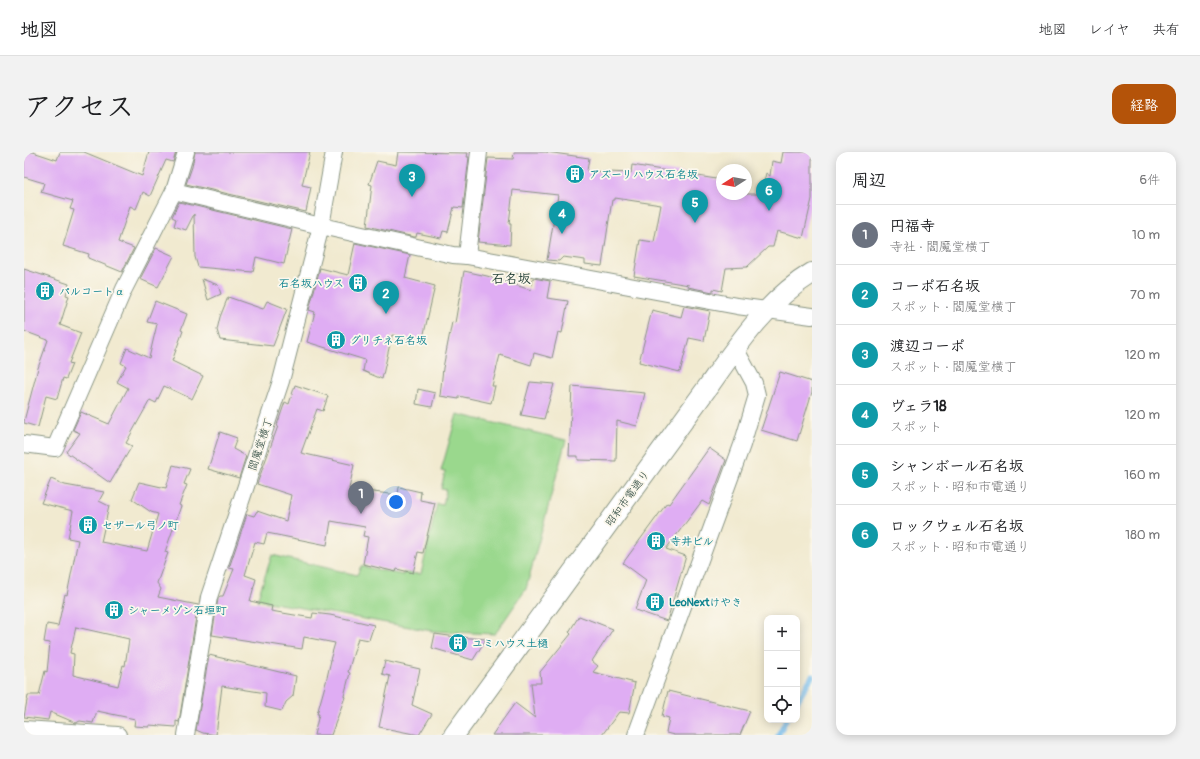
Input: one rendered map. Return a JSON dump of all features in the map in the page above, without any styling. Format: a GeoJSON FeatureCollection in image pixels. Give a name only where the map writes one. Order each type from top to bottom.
{"type":"FeatureCollection","features":[{"type":"Feature","properties":{"kind":"street"},"geometry":{"type":"LineString","coordinates":[[24,444],[55,448],[124,289],[174,191],[186,152]]}},
{"type":"Feature","properties":{"kind":"street","name":"閻魔堂横丁"},"geometry":{"type":"LineString","coordinates":[[186,735],[209,597],[281,381],[321,226],[334,152]]}},
{"type":"Feature","properties":{"kind":"street"},"geometry":{"type":"LineString","coordinates":[[467,256],[479,152]]}},
{"type":"Feature","properties":{"kind":"street"},"geometry":{"type":"LineString","coordinates":[[174,191],[321,226],[453,255],[467,256],[737,306],[812,316]]}},
{"type":"Feature","properties":{"kind":"street","name":"昭和市電通り"},"geometry":{"type":"LineString","coordinates":[[454,735],[735,348],[768,310],[796,283],[812,273]]}},
{"type":"Feature","properties":{"kind":"street"},"geometry":{"type":"LineString","coordinates":[[636,735],[739,453],[757,395],[754,383],[735,348]]}},
{"type":"Feature","properties":{"kind":"street"},"geometry":{"type":"LineString","coordinates":[[24,729],[118,735]]}},
{"type":"Feature","properties":{"kind":"green space"},"geometry":{"type":"Polygon","coordinates":[[[457,414],[566,440],[526,589],[495,634],[432,631],[257,600],[272,555],[357,575],[361,566],[403,575],[403,573],[421,574],[437,504],[443,505],[446,490],[441,489],[445,472],[441,471],[457,414]]]}},
{"type":"Feature","properties":{"kind":"building"},"geometry":{"type":"Polygon","coordinates":[[[24,152],[33,152],[57,160],[60,152],[84,152],[142,176],[149,152],[176,152],[173,162],[166,160],[150,196],[143,192],[136,209],[130,206],[118,242],[134,248],[122,272],[88,258],[89,254],[63,246],[74,210],[70,209],[73,201],[41,192],[44,183],[24,177],[24,152]]]}},
{"type":"Feature","properties":{"kind":"building"},"geometry":{"type":"Polygon","coordinates":[[[195,152],[310,152],[302,185],[311,187],[306,212],[186,184],[195,152]]]}},
{"type":"Feature","properties":{"kind":"building"},"geometry":{"type":"Polygon","coordinates":[[[398,152],[468,153],[467,157],[469,157],[463,208],[454,207],[448,232],[443,231],[441,238],[417,233],[416,237],[414,237],[367,226],[372,185],[369,184],[377,161],[396,165],[398,152]]]}},
{"type":"Feature","properties":{"kind":"building"},"geometry":{"type":"Polygon","coordinates":[[[514,152],[546,152],[589,158],[587,171],[631,173],[632,165],[716,179],[716,200],[752,200],[752,194],[761,194],[766,173],[770,176],[772,161],[781,163],[783,152],[812,152],[812,199],[803,238],[777,231],[773,247],[768,247],[747,267],[726,268],[722,291],[713,289],[713,292],[688,287],[689,285],[634,276],[640,240],[654,242],[661,205],[615,198],[615,200],[612,200],[602,266],[585,264],[585,260],[563,257],[559,261],[547,260],[558,195],[513,190],[509,224],[511,224],[510,245],[478,242],[488,158],[513,159],[514,152]]]}},
{"type":"Feature","properties":{"kind":"building"},"geometry":{"type":"Polygon","coordinates":[[[179,202],[292,229],[284,264],[256,257],[253,272],[198,267],[195,257],[194,214],[186,230],[174,226],[176,219],[172,217],[179,202]]]}},
{"type":"Feature","properties":{"kind":"building"},"geometry":{"type":"Polygon","coordinates":[[[355,243],[410,255],[405,278],[435,286],[422,342],[392,335],[382,379],[363,371],[365,360],[307,342],[315,312],[309,310],[320,268],[348,275],[355,243]]]}},
{"type":"Feature","properties":{"kind":"building"},"geometry":{"type":"Polygon","coordinates":[[[156,248],[174,256],[158,287],[140,279],[156,248]]]}},
{"type":"Feature","properties":{"kind":"building"},"geometry":{"type":"Polygon","coordinates":[[[24,269],[69,284],[66,295],[69,296],[60,325],[81,333],[69,363],[72,364],[66,379],[63,378],[57,399],[46,396],[38,427],[24,423],[24,421],[38,368],[48,340],[24,331],[24,269]]]}},
{"type":"Feature","properties":{"kind":"building"},"geometry":{"type":"Polygon","coordinates":[[[464,271],[487,276],[531,290],[533,278],[550,281],[547,298],[568,301],[562,333],[558,332],[552,358],[534,353],[531,365],[500,355],[492,386],[495,386],[491,403],[459,396],[459,399],[440,396],[443,368],[452,322],[455,323],[464,271]]]}},
{"type":"Feature","properties":{"kind":"building"},"geometry":{"type":"Polygon","coordinates":[[[202,279],[218,285],[221,294],[208,300],[202,279]]]}},
{"type":"Feature","properties":{"kind":"building"},"geometry":{"type":"Polygon","coordinates":[[[228,297],[263,309],[267,301],[287,309],[273,346],[220,340],[217,330],[220,317],[228,297]]]}},
{"type":"Feature","properties":{"kind":"building"},"geometry":{"type":"Polygon","coordinates":[[[155,301],[187,314],[181,330],[183,331],[172,361],[203,376],[192,399],[164,386],[156,403],[150,400],[126,443],[132,446],[110,483],[66,452],[80,433],[73,430],[81,412],[109,424],[128,388],[117,382],[126,366],[121,363],[127,348],[149,358],[157,324],[147,322],[155,301]]]}},
{"type":"Feature","properties":{"kind":"building"},"geometry":{"type":"Polygon","coordinates":[[[684,306],[710,311],[704,341],[689,338],[680,372],[639,362],[652,310],[681,317],[684,306]]]}},
{"type":"Feature","properties":{"kind":"building"},"geometry":{"type":"Polygon","coordinates":[[[780,372],[812,382],[812,392],[797,441],[761,430],[780,372]]]}},
{"type":"Feature","properties":{"kind":"building"},"geometry":{"type":"Polygon","coordinates":[[[530,382],[554,384],[544,419],[521,415],[530,382]]]}},
{"type":"Feature","properties":{"kind":"building"},"geometry":{"type":"Polygon","coordinates":[[[295,385],[328,396],[323,411],[317,409],[301,453],[354,465],[349,489],[398,495],[399,487],[421,492],[420,500],[435,503],[423,553],[418,552],[413,573],[397,569],[396,572],[363,564],[368,537],[363,536],[365,527],[331,521],[327,545],[267,533],[264,544],[255,542],[245,575],[256,579],[250,601],[272,606],[271,611],[312,618],[313,613],[330,615],[374,625],[369,640],[358,638],[348,672],[350,673],[345,697],[331,735],[314,735],[319,714],[317,714],[335,643],[304,637],[302,649],[212,635],[218,599],[220,596],[223,596],[234,569],[229,568],[247,514],[254,516],[257,511],[286,521],[291,495],[257,484],[285,402],[289,404],[295,385]]]}},
{"type":"Feature","properties":{"kind":"building"},"geometry":{"type":"Polygon","coordinates":[[[572,386],[645,393],[637,426],[617,421],[616,461],[578,460],[578,456],[569,456],[572,386]]]}},
{"type":"Feature","properties":{"kind":"building"},"geometry":{"type":"Polygon","coordinates":[[[418,389],[435,393],[432,407],[416,404],[418,389]]]}},
{"type":"Feature","properties":{"kind":"building"},"geometry":{"type":"Polygon","coordinates":[[[220,432],[237,438],[233,449],[246,456],[239,478],[208,469],[220,432]]]}},
{"type":"Feature","properties":{"kind":"building"},"geometry":{"type":"Polygon","coordinates":[[[709,448],[726,460],[709,505],[702,501],[666,549],[686,556],[667,621],[635,610],[646,580],[623,563],[667,503],[669,504],[709,448]]]}},
{"type":"Feature","properties":{"kind":"building"},"geometry":{"type":"Polygon","coordinates":[[[173,465],[190,469],[184,484],[187,485],[179,505],[181,506],[165,552],[168,553],[157,583],[161,589],[158,597],[198,605],[179,722],[176,721],[176,727],[149,725],[149,727],[134,726],[135,719],[97,711],[93,723],[80,721],[76,723],[50,712],[48,720],[24,717],[28,695],[39,695],[45,671],[47,672],[50,643],[44,642],[47,624],[58,626],[65,594],[67,595],[78,540],[68,538],[73,511],[41,503],[51,479],[65,485],[104,492],[99,501],[109,506],[101,542],[147,551],[158,514],[151,512],[132,499],[139,482],[166,488],[173,465]],[[76,627],[70,653],[74,654],[73,675],[118,686],[123,665],[125,666],[129,639],[76,627]]]}},
{"type":"Feature","properties":{"kind":"building"},"geometry":{"type":"Polygon","coordinates":[[[579,616],[613,629],[592,661],[598,666],[593,672],[635,683],[629,713],[619,712],[602,735],[492,735],[515,703],[535,718],[531,683],[541,683],[540,672],[571,634],[569,632],[579,616]]]}},
{"type":"Feature","properties":{"kind":"building","name":"ユミハウス土樋"},"geometry":{"type":"Polygon","coordinates":[[[435,634],[486,639],[473,660],[432,648],[435,634]]]}},
{"type":"Feature","properties":{"kind":"building"},"geometry":{"type":"Polygon","coordinates":[[[209,655],[296,676],[293,696],[286,702],[282,711],[265,707],[266,693],[222,686],[216,735],[203,733],[196,730],[209,655]]]}},
{"type":"Feature","properties":{"kind":"building"},"geometry":{"type":"Polygon","coordinates":[[[385,661],[420,669],[412,705],[432,714],[419,735],[379,727],[390,676],[382,674],[385,661]]]}},
{"type":"Feature","properties":{"kind":"building"},"geometry":{"type":"Polygon","coordinates":[[[668,691],[750,711],[740,735],[674,735],[666,733],[669,718],[662,716],[668,691]]]}},
{"type":"Feature","properties":{"kind":"waterway"},"geometry":{"type":"LineString","coordinates":[[800,697],[812,676]]}},
{"type":"Feature","properties":{"kind":"waterway"},"geometry":{"type":"LineString","coordinates":[[778,735],[784,723]]}},
{"type":"Feature","properties":{"kind":"place","name":"アズーリハウス石名坂"},"geometry":{"type":"Point","coordinates":[575,174]}},
{"type":"Feature","properties":{"kind":"place","name":"渡辺コーポ"},"geometry":{"type":"Point","coordinates":[412,197]}},
{"type":"Feature","properties":{"kind":"place","name":"ロックウェル石名坂"},"geometry":{"type":"Point","coordinates":[769,211]}},
{"type":"Feature","properties":{"kind":"place","name":"シャンボール石名坂"},"geometry":{"type":"Point","coordinates":[695,223]}},
{"type":"Feature","properties":{"kind":"place","name":"ヴェラ18"},"geometry":{"type":"Point","coordinates":[562,234]}},
{"type":"Feature","properties":{"kind":"place","name":"石名坂ハウス"},"geometry":{"type":"Point","coordinates":[358,283]}},
{"type":"Feature","properties":{"kind":"place","name":"パルコートα"},"geometry":{"type":"Point","coordinates":[45,291]}},
{"type":"Feature","properties":{"kind":"place","name":"コーポ石名坂"},"geometry":{"type":"Point","coordinates":[386,314]}},
{"type":"Feature","properties":{"kind":"place","name":"グリチネ石名坂"},"geometry":{"type":"Point","coordinates":[336,340]}},
{"type":"Feature","properties":{"kind":"place","name":"円福寺"},"geometry":{"type":"Point","coordinates":[361,514]}},
{"type":"Feature","properties":{"kind":"place","name":"セザール弓ノ町"},"geometry":{"type":"Point","coordinates":[88,525]}},
{"type":"Feature","properties":{"kind":"place","name":"寺井ビル"},"geometry":{"type":"Point","coordinates":[656,541]}},
{"type":"Feature","properties":{"kind":"place","name":"LeoNextけやき"},"geometry":{"type":"Point","coordinates":[655,602]}},
{"type":"Feature","properties":{"kind":"place","name":"シャーメゾン石垣町"},"geometry":{"type":"Point","coordinates":[114,610]}},
{"type":"Feature","properties":{"kind":"place","name":"ユミハウス土樋"},"geometry":{"type":"Point","coordinates":[458,643]}},
{"type":"Feature","properties":{"kind":"district","name":"石名坂"},"geometry":{"type":"Point","coordinates":[511,278]}}]}
